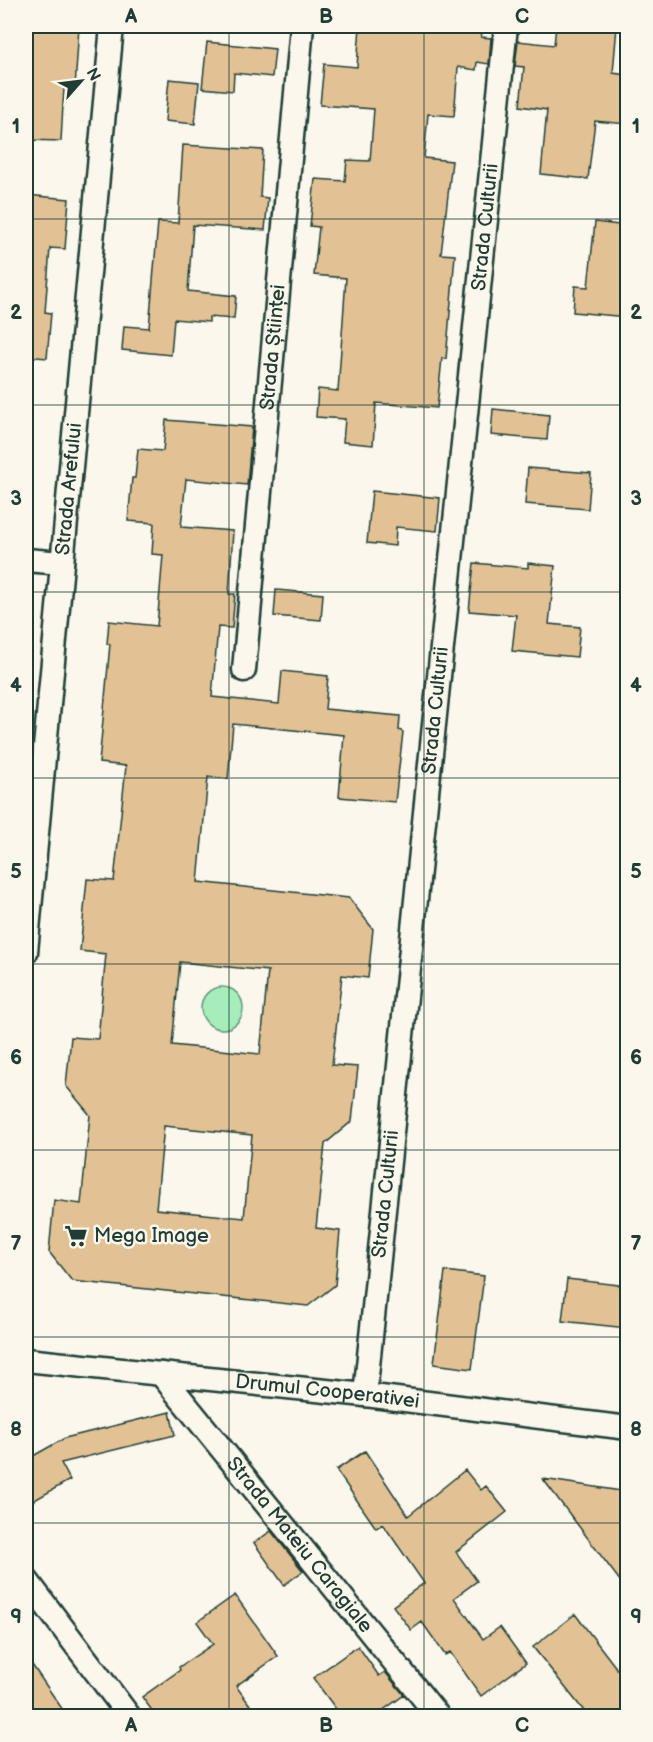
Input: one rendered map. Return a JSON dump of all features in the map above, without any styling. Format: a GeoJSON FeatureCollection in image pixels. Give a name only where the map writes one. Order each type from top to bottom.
{"type":"FeatureCollection","features":[{"type":"Feature","properties":{"kind":"street","name":"Strada Arefului"},"geometry":{"type":"LineString","coordinates":[[26,952],[112,26]]}},
{"type":"Feature","properties":{"kind":"street","name":"Strada Științei"},"geometry":{"type":"LineString","coordinates":[[244,670],[302,26]]}},
{"type":"Feature","properties":{"kind":"street","name":"Strada Culturii"},"geometry":{"type":"LineString","coordinates":[[365,1395],[506,26]]}},
{"type":"Feature","properties":{"kind":"street"},"geometry":{"type":"LineString","coordinates":[[26,560],[62,563]]}},
{"type":"Feature","properties":{"kind":"street","name":"Drumul Cooperativei"},"geometry":{"type":"LineString","coordinates":[[26,1360],[365,1395],[627,1428]]}},
{"type":"Feature","properties":{"kind":"street","name":"Strada Mateiu Caragiale"},"geometry":{"type":"LineString","coordinates":[[161,1374],[438,1716]]}},
{"type":"Feature","properties":{"kind":"street"},"geometry":{"type":"LineString","coordinates":[[26,1579],[129,1716]]}},
{"type":"Feature","properties":{"kind":"green space"},"geometry":{"type":"Polygon","coordinates":[[[222,987],[237,993],[243,1008],[237,1023],[222,1029],[207,1023],[201,1008],[207,993],[222,987]]]}},
{"type":"Feature","properties":{"kind":"building"},"geometry":{"type":"Polygon","coordinates":[[[32,26],[79,26],[75,88],[64,87],[61,141],[26,140],[26,97],[28,97],[32,26]]]}},
{"type":"Feature","properties":{"kind":"building"},"geometry":{"type":"Polygon","coordinates":[[[360,26],[467,26],[483,28],[481,37],[491,38],[489,64],[477,62],[476,70],[458,67],[454,116],[428,114],[424,158],[452,161],[441,254],[455,255],[446,359],[442,358],[437,408],[376,403],[373,445],[343,442],[345,419],[316,417],[318,389],[338,391],[346,278],[314,275],[319,227],[310,226],[315,179],[345,181],[347,160],[370,161],[374,109],[320,105],[324,64],[357,67],[360,26]]]}},
{"type":"Feature","properties":{"kind":"building"},"geometry":{"type":"Polygon","coordinates":[[[556,26],[617,26],[613,73],[627,75],[627,124],[595,121],[588,179],[541,174],[547,110],[520,106],[524,67],[515,66],[518,41],[554,45],[556,26]]]}},
{"type":"Feature","properties":{"kind":"building"},"geometry":{"type":"Polygon","coordinates":[[[207,42],[275,49],[272,77],[234,73],[233,91],[202,88],[207,42]]]}},
{"type":"Feature","properties":{"kind":"building"},"geometry":{"type":"Polygon","coordinates":[[[169,79],[199,82],[195,124],[165,121],[169,79]]]}},
{"type":"Feature","properties":{"kind":"building"},"geometry":{"type":"Polygon","coordinates":[[[183,145],[263,150],[260,197],[268,198],[265,230],[193,225],[188,291],[236,296],[234,319],[209,317],[209,322],[174,319],[171,355],[122,350],[124,326],[149,328],[158,222],[178,223],[183,145]]]}},
{"type":"Feature","properties":{"kind":"building"},"geometry":{"type":"Polygon","coordinates":[[[26,195],[69,199],[65,249],[50,248],[45,312],[51,313],[47,358],[26,356],[26,195]]]}},
{"type":"Feature","properties":{"kind":"building"},"geometry":{"type":"Polygon","coordinates":[[[595,222],[627,226],[627,317],[573,312],[575,286],[588,287],[595,222]]]}},
{"type":"Feature","properties":{"kind":"building"},"geometry":{"type":"Polygon","coordinates":[[[493,409],[549,415],[547,440],[491,435],[493,409]]]}},
{"type":"Feature","properties":{"kind":"building"},"geometry":{"type":"Polygon","coordinates":[[[166,420],[252,427],[247,485],[186,479],[181,527],[233,531],[229,594],[235,594],[232,628],[218,627],[212,697],[279,704],[282,671],[328,676],[325,709],[400,716],[399,730],[403,732],[395,802],[339,797],[344,735],[233,724],[228,779],[208,777],[198,882],[349,898],[373,929],[368,978],[342,975],[332,1065],[358,1067],[352,1121],[325,1144],[316,1228],[340,1231],[335,1285],[308,1306],[72,1281],[49,1252],[54,1200],[81,1204],[90,1115],[66,1086],[71,1037],[98,1039],[106,954],[80,951],[87,879],[114,881],[126,766],[99,763],[110,644],[107,644],[109,621],[157,626],[163,555],[152,554],[154,523],[128,521],[132,478],[135,478],[138,449],[163,451],[166,420]],[[180,962],[172,1045],[260,1054],[268,971],[180,962]],[[164,1126],[156,1209],[244,1218],[252,1135],[164,1126]]]}},
{"type":"Feature","properties":{"kind":"building"},"geometry":{"type":"Polygon","coordinates":[[[528,468],[591,473],[588,509],[525,504],[528,468]]]}},
{"type":"Feature","properties":{"kind":"building"},"geometry":{"type":"Polygon","coordinates":[[[372,491],[440,498],[437,531],[396,527],[395,546],[367,543],[372,491]]]}},
{"type":"Feature","properties":{"kind":"building"},"geometry":{"type":"Polygon","coordinates":[[[474,563],[528,568],[528,563],[555,566],[549,624],[580,627],[577,657],[512,651],[516,615],[469,611],[474,563]]]}},
{"type":"Feature","properties":{"kind":"building"},"geometry":{"type":"Polygon","coordinates":[[[276,590],[323,594],[321,620],[274,616],[276,590]]]}},
{"type":"Feature","properties":{"kind":"building"},"geometry":{"type":"Polygon","coordinates":[[[445,1271],[484,1276],[472,1369],[434,1364],[445,1271]]]}},
{"type":"Feature","properties":{"kind":"building"},"geometry":{"type":"Polygon","coordinates":[[[567,1279],[627,1286],[627,1328],[562,1321],[567,1279]]]}},
{"type":"Feature","properties":{"kind":"building"},"geometry":{"type":"Polygon","coordinates":[[[170,1412],[175,1435],[61,1463],[70,1480],[26,1505],[26,1460],[65,1438],[170,1412]]]}},
{"type":"Feature","properties":{"kind":"building"},"geometry":{"type":"Polygon","coordinates":[[[365,1451],[408,1516],[465,1470],[481,1490],[486,1486],[507,1512],[456,1552],[477,1581],[454,1598],[483,1639],[500,1627],[526,1663],[481,1696],[450,1652],[445,1655],[422,1622],[411,1630],[393,1606],[424,1583],[383,1524],[376,1528],[336,1470],[365,1451]]]}},
{"type":"Feature","properties":{"kind":"building"},"geometry":{"type":"Polygon","coordinates":[[[543,1479],[627,1492],[627,1590],[543,1479]]]}},
{"type":"Feature","properties":{"kind":"building"},"geometry":{"type":"Polygon","coordinates":[[[271,1531],[303,1571],[284,1585],[254,1543],[271,1531]]]}},
{"type":"Feature","properties":{"kind":"building"},"geometry":{"type":"Polygon","coordinates":[[[235,1595],[278,1656],[236,1686],[258,1716],[156,1716],[142,1697],[180,1670],[179,1667],[213,1644],[197,1622],[235,1595]]]}},
{"type":"Feature","properties":{"kind":"building"},"geometry":{"type":"Polygon","coordinates":[[[575,1614],[627,1682],[627,1716],[588,1716],[533,1647],[575,1614]]]}},
{"type":"Feature","properties":{"kind":"building"},"geometry":{"type":"Polygon","coordinates":[[[358,1646],[379,1676],[385,1672],[404,1695],[375,1716],[341,1716],[313,1678],[358,1646]]]}},
{"type":"Feature","properties":{"kind":"building"},"geometry":{"type":"Polygon","coordinates":[[[26,1656],[67,1716],[26,1716],[26,1656]]]}},
{"type":"Feature","properties":{"kind":"place","name":"Mega Image"},"geometry":{"type":"Point","coordinates":[76,1236]}}]}
